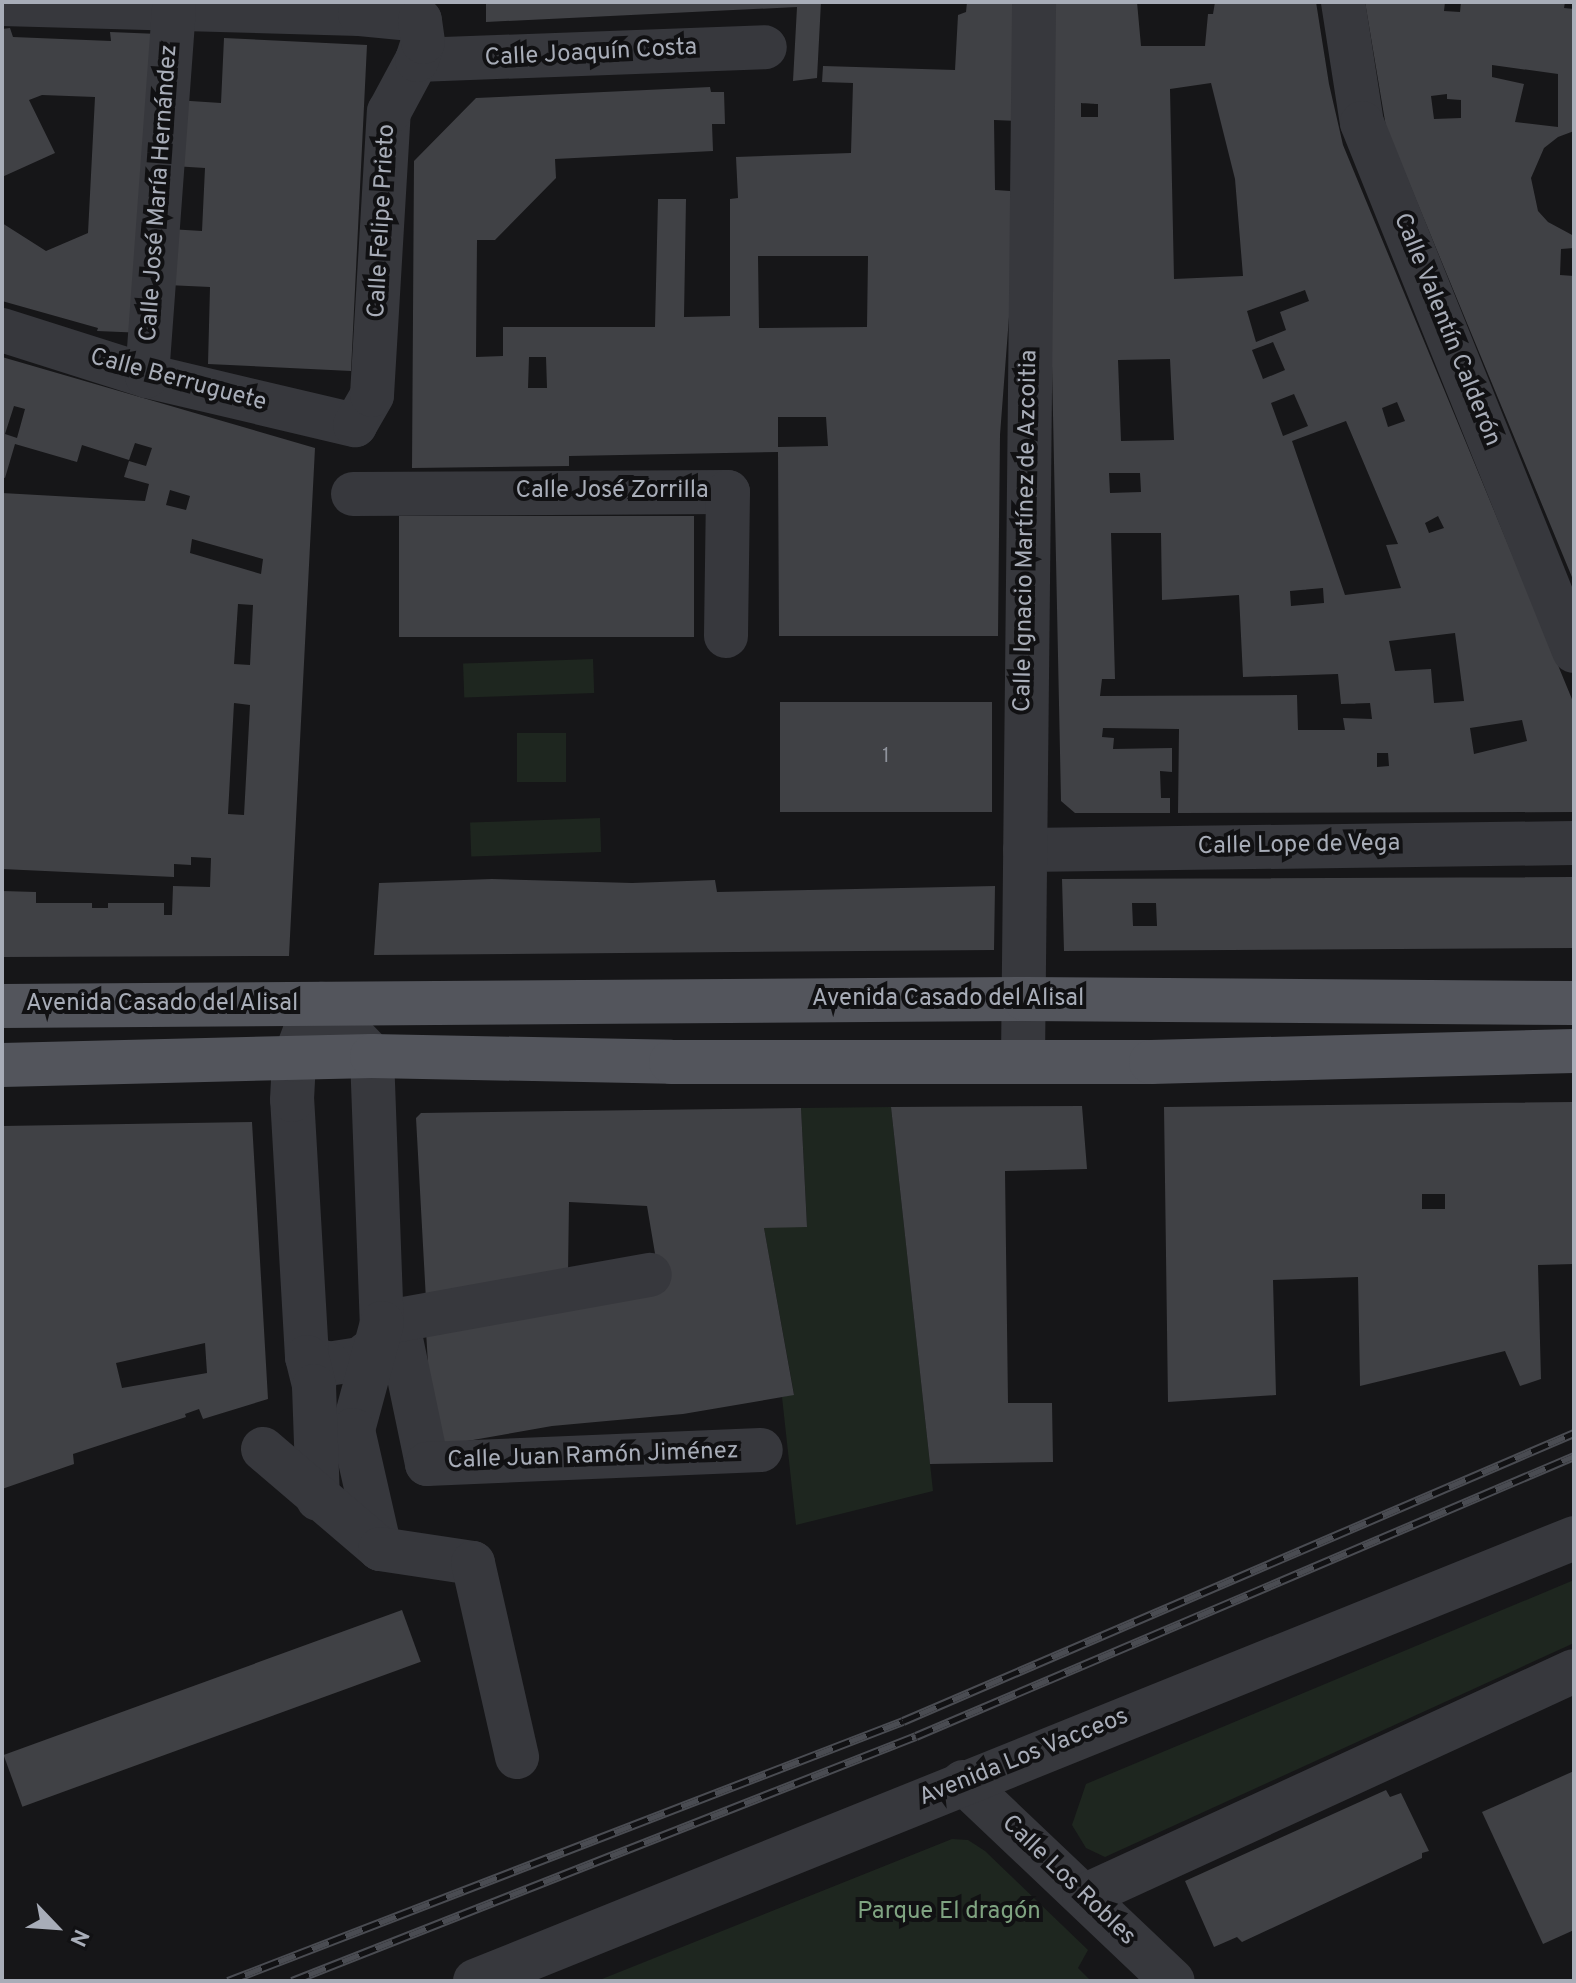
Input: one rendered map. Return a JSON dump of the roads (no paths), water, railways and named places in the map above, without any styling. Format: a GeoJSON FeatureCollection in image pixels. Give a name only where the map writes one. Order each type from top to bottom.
{"type":"FeatureCollection","features":[{"type":"Feature","properties":{"kind":"main road","name":"Avenida Casado del Alisal"},"geometry":{"type":"LineString","coordinates":[[2,1006],[1025,999],[1574,1003]]}},
{"type":"Feature","properties":{"kind":"main road"},"geometry":{"type":"LineString","coordinates":[[2,1065],[372,1056],[671,1062],[1023,1059],[1151,1062],[1574,1051]]}},
{"type":"Feature","properties":{"kind":"street","name":"Calle Ignacio Martínez de Azcoitia"},"geometry":{"type":"LineString","coordinates":[[1023,1059],[1034,2]]}},
{"type":"Feature","properties":{"kind":"street","name":"Calle Valentín Calderón"},"geometry":{"type":"LineString","coordinates":[[1343,2],[1362,123],[1574,651]]}},
{"type":"Feature","properties":{"kind":"street","name":"Calle Joaquín Costa"},"geometry":{"type":"LineString","coordinates":[[2,4],[360,14],[426,28],[765,47]]}},
{"type":"Feature","properties":{"kind":"street","name":"Calle José María Hernández"},"geometry":{"type":"LineString","coordinates":[[147,376],[174,9]]}},
{"type":"Feature","properties":{"kind":"street","name":"Calle Felipe Prieto"},"geometry":{"type":"LineString","coordinates":[[355,425],[372,395],[389,112],[426,28]]}},
{"type":"Feature","properties":{"kind":"street","name":"Calle Berruguete"},"geometry":{"type":"LineString","coordinates":[[2,330],[147,376],[355,425]]}},
{"type":"Feature","properties":{"kind":"street","name":"Calle José Zorrilla"},"geometry":{"type":"LineString","coordinates":[[353,494],[728,492],[726,636]]}},
{"type":"Feature","properties":{"kind":"street","name":"Calle Lope de Vega"},"geometry":{"type":"LineString","coordinates":[[1025,850],[1574,843]]}},
{"type":"Feature","properties":{"kind":"street","name":"Avenida Casado del Alisal"},"geometry":{"type":"LineString","coordinates":[[294,1060],[309,1020],[322,1004],[372,1056]]}},
{"type":"Feature","properties":{"kind":"street","name":"Calle Juan Ramón Jiménez"},"geometry":{"type":"LineString","coordinates":[[372,1056],[384,1331],[427,1464],[761,1450]]}},
{"type":"Feature","properties":{"kind":"street"},"geometry":{"type":"LineString","coordinates":[[294,1060],[292,1100],[307,1357],[314,1386],[318,1499]]}},
{"type":"Feature","properties":{"kind":"street"},"geometry":{"type":"LineString","coordinates":[[307,1357],[329,1364],[360,1359],[384,1331],[650,1275]]}},
{"type":"Feature","properties":{"kind":"street","name":"Calle Juan Ramón Jiménez"},"geometry":{"type":"LineString","coordinates":[[380,1549],[353,1430],[360,1397],[384,1331]]}},
{"type":"Feature","properties":{"kind":"street"},"geometry":{"type":"LineString","coordinates":[[263,1449],[275,1456],[318,1499],[380,1549],[473,1563],[517,1757]]}},
{"type":"Feature","properties":{"kind":"street","name":"Avenida Los Vacceos"},"geometry":{"type":"LineString","coordinates":[[475,1981],[1574,1538]]}},
{"type":"Feature","properties":{"kind":"street"},"geometry":{"type":"LineString","coordinates":[[1084,1896],[1574,1671]]}},
{"type":"Feature","properties":{"kind":"street","name":"Calle Los Robles"},"geometry":{"type":"LineString","coordinates":[[963,1782],[1173,1981]]}},
{"type":"Feature","properties":{"kind":"railway"},"geometry":{"type":"LineString","coordinates":[[228,1981],[903,1721],[1574,1433]]}},
{"type":"Feature","properties":{"kind":"railway"},"geometry":{"type":"LineString","coordinates":[[292,1981],[916,1736],[1574,1456]]}},
{"type":"Feature","properties":{"kind":"park label","name":"Parque El dragón"},"geometry":{"type":"Point","coordinates":[949,1913]}}]}
